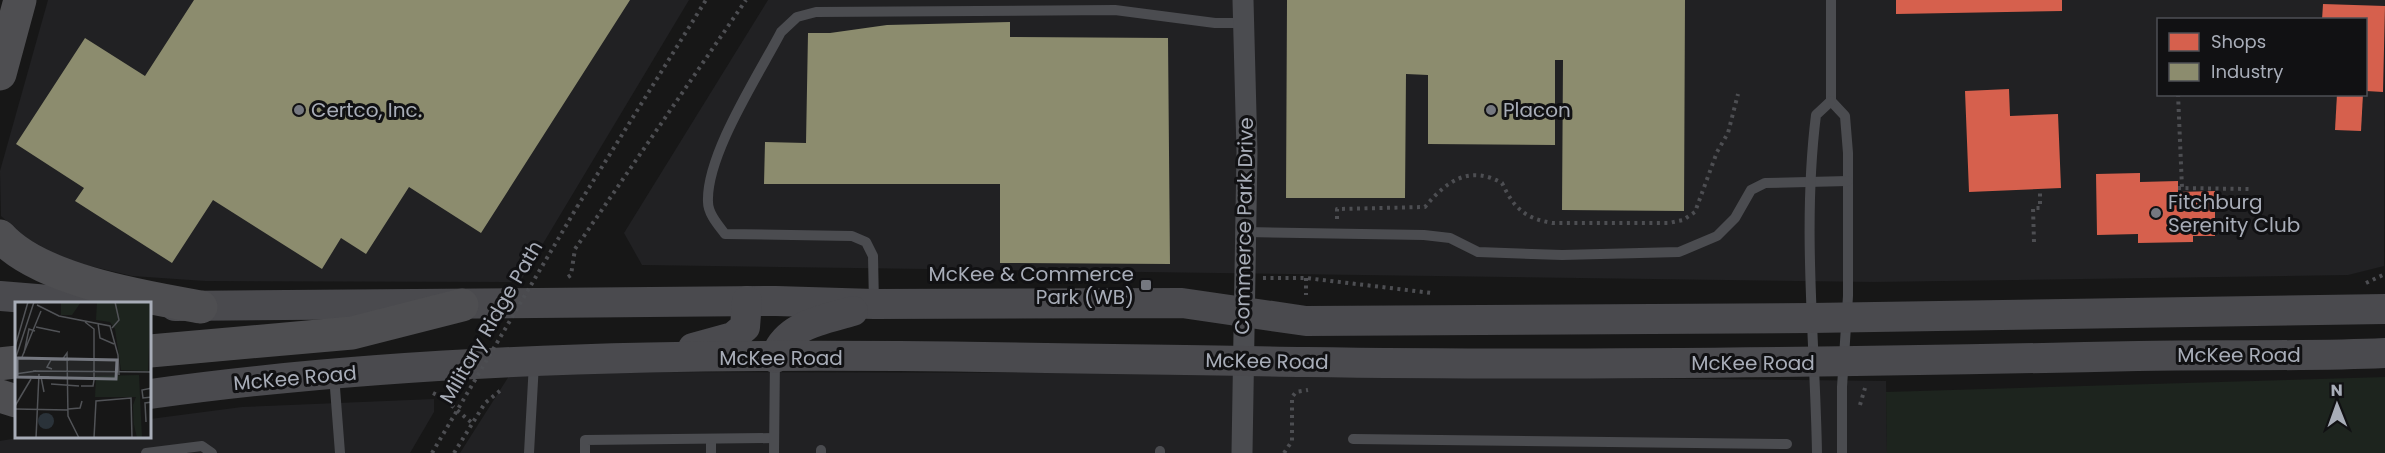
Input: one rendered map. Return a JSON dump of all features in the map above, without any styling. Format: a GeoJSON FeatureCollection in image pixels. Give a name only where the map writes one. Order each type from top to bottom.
{"type":"FeatureCollection","features":[{"type":"Feature","properties":{"kind":"highway"},"geometry":{"type":"LineString","coordinates":[[0,74],[20,0]]}},
{"type":"Feature","properties":{"kind":"highway"},"geometry":{"type":"LineString","coordinates":[[0,236],[36,261],[72,277],[127,294],[201,307]]}},
{"type":"Feature","properties":{"kind":"highway"},"geometry":{"type":"LineString","coordinates":[[152,351],[352,333],[462,305]]}},
{"type":"Feature","properties":{"kind":"highway"},"geometry":{"type":"LineString","coordinates":[[0,364],[15,362]]}},
{"type":"Feature","properties":{"kind":"highway"},"geometry":{"type":"LineString","coordinates":[[0,396],[15,401]]}},
{"type":"Feature","properties":{"kind":"main road"},"geometry":{"type":"LineString","coordinates":[[0,296],[74,302]]}},
{"type":"Feature","properties":{"kind":"main road","name":"McKee Road"},"geometry":{"type":"LineString","coordinates":[[152,306],[747,301],[874,304],[1182,303],[1306,321],[1846,318],[2385,309]]}},
{"type":"Feature","properties":{"kind":"main road"},"geometry":{"type":"LineString","coordinates":[[647,360],[733,337],[745,327],[747,301]]}},
{"type":"Feature","properties":{"kind":"main road"},"geometry":{"type":"LineString","coordinates":[[775,358],[781,342],[799,329],[874,304]]}},
{"type":"Feature","properties":{"kind":"main road","name":"McKee Road"},"geometry":{"type":"LineString","coordinates":[[152,394],[334,374],[534,363],[647,360],[775,358],[1828,363],[2163,355],[2385,354]]}},
{"type":"Feature","properties":{"kind":"main road"},"geometry":{"type":"LineString","coordinates":[[0,415],[15,413]]}},
{"type":"Feature","properties":{"kind":"street","name":"Commerce Park Drive"},"geometry":{"type":"LineString","coordinates":[[1242,453],[1246,232],[1243,0]]}},
{"type":"Feature","properties":{"kind":"lane"},"geometry":{"type":"LineString","coordinates":[[1817,453],[1828,363],[1846,318],[1848,181],[1845,116],[1831,101],[1831,0]]}},
{"type":"Feature","properties":{"kind":"lane"},"geometry":{"type":"LineString","coordinates":[[874,304],[873,256],[866,242],[852,236],[725,234],[715,221],[707,204],[714,160],[781,32],[797,17],[816,12],[1064,5],[1215,23],[1243,24]]}},
{"type":"Feature","properties":{"kind":"lane"},"geometry":{"type":"LineString","coordinates":[[1831,101],[1816,115],[1810,180],[1811,318],[1828,363],[1842,453]]}},
{"type":"Feature","properties":{"kind":"lane"},"geometry":{"type":"LineString","coordinates":[[1246,232],[1337,232],[1450,238],[1478,252],[1562,255],[1679,252],[1717,236],[1735,218],[1751,190],[1765,183],[1810,180],[1848,181]]}},
{"type":"Feature","properties":{"kind":"lane"},"geometry":{"type":"LineString","coordinates":[[774,453],[775,358]]}},
{"type":"Feature","properties":{"kind":"lane"},"geometry":{"type":"LineString","coordinates":[[529,453],[534,363]]}},
{"type":"Feature","properties":{"kind":"lane"},"geometry":{"type":"LineString","coordinates":[[334,374],[340,453]]}},
{"type":"Feature","properties":{"kind":"lane"},"geometry":{"type":"LineString","coordinates":[[585,453],[585,440],[774,438]]}},
{"type":"Feature","properties":{"kind":"lane"},"geometry":{"type":"LineString","coordinates":[[711,439],[711,453]]}},
{"type":"Feature","properties":{"kind":"lane"},"geometry":{"type":"LineString","coordinates":[[1353,439],[1787,444]]}},
{"type":"Feature","properties":{"kind":"lane"},"geometry":{"type":"LineString","coordinates":[[146,453],[202,446],[212,453]]}},
{"type":"Feature","properties":{"kind":"path","name":"Military Ridge Path"},"geometry":{"type":"LineString","coordinates":[[432,453],[577,207],[706,0]]}},
{"type":"Feature","properties":{"kind":"path"},"geometry":{"type":"LineString","coordinates":[[571,275],[575,249],[746,0]]}},
{"type":"Feature","properties":{"kind":"path"},"geometry":{"type":"LineString","coordinates":[[1337,232],[1337,209],[1417,209],[1425,207],[1446,184],[1477,174],[1502,183],[1514,206],[1524,215],[1536,220],[1552,223],[1669,224],[1683,220],[1695,212],[1702,198],[1717,152],[1728,133],[1738,94]]}},
{"type":"Feature","properties":{"kind":"path"},"geometry":{"type":"LineString","coordinates":[[2178,96],[2180,188],[2249,189]]}},
{"type":"Feature","properties":{"kind":"path"},"geometry":{"type":"LineString","coordinates":[[2034,242],[2033,208],[2040,208],[2040,189]]}},
{"type":"Feature","properties":{"kind":"path"},"geometry":{"type":"LineString","coordinates":[[2359,283],[2365,283],[2385,274]]}},
{"type":"Feature","properties":{"kind":"path"},"geometry":{"type":"LineString","coordinates":[[1263,278],[1312,280]]}},
{"type":"Feature","properties":{"kind":"path"},"geometry":{"type":"LineString","coordinates":[[1306,278],[1306,298]]}},
{"type":"Feature","properties":{"kind":"path"},"geometry":{"type":"LineString","coordinates":[[1284,453],[1292,441],[1292,397],[1296,392],[1314,390]]}},
{"type":"Feature","properties":{"kind":"path"},"geometry":{"type":"LineString","coordinates":[[454,453],[485,403],[498,393]]}},
{"type":"Feature","properties":{"kind":"path"},"geometry":{"type":"LineString","coordinates":[[443,398],[472,423]]}},
{"type":"Feature","properties":{"kind":"shaded area","name":"Certco, Inc."},"geometry":{"type":"Polygon","coordinates":[[[48,0],[689,0],[520,282],[205,281],[132,276],[65,260],[21,235],[1,216],[0,171],[48,0]]]}},
{"type":"Feature","properties":{"kind":"shaded area"},"geometry":{"type":"Polygon","coordinates":[[[768,0],[2385,0],[2384,266],[2348,275],[1874,282],[642,265],[624,233],[768,0]]]}},
{"type":"Feature","properties":{"kind":"shaded area"},"geometry":{"type":"Polygon","coordinates":[[[616,372],[1175,373],[1886,381],[1887,453],[460,453],[509,376],[616,372]]]}},
{"type":"Feature","properties":{"kind":"shaded area"},"geometry":{"type":"Polygon","coordinates":[[[2385,377],[2385,453],[1887,453],[1886,392],[2385,377]]]}},
{"type":"Feature","properties":{"kind":"shaded area"},"geometry":{"type":"Polygon","coordinates":[[[434,399],[434,412],[410,453],[0,453],[0,441],[17,438],[152,438],[152,419],[242,407],[434,399]]]}},
{"type":"Feature","properties":{"kind":"building: Shops"},"geometry":{"type":"Polygon","coordinates":[[[1896,0],[2062,0],[2062,11],[1896,14],[1896,0]]]}},
{"type":"Feature","properties":{"kind":"building: Shops"},"geometry":{"type":"Polygon","coordinates":[[[2323,4],[2385,6],[2383,92],[2367,91],[2367,18],[2322,18],[2323,4]]]}},
{"type":"Feature","properties":{"kind":"building: Shops"},"geometry":{"type":"Polygon","coordinates":[[[2009,89],[2010,116],[2058,114],[2061,188],[1969,192],[1965,91],[2009,89]]]}},
{"type":"Feature","properties":{"kind":"building: Shops"},"geometry":{"type":"Polygon","coordinates":[[[2337,96],[2363,96],[2361,131],[2335,130],[2337,96]]]}},
{"type":"Feature","properties":{"kind":"building: Shops","name":"Fitchburg Serenity Club"},"geometry":{"type":"Polygon","coordinates":[[[2140,173],[2140,182],[2178,181],[2178,192],[2215,191],[2215,236],[2193,236],[2193,242],[2138,243],[2138,234],[2097,235],[2096,174],[2140,173]]]}},
{"type":"Feature","properties":{"kind":"building: Industry","name":"Certco, Inc."},"geometry":{"type":"Polygon","coordinates":[[[194,0],[630,0],[481,233],[409,187],[366,254],[341,238],[322,269],[213,200],[172,263],[75,201],[84,188],[16,144],[85,38],[145,76],[194,0]]]}},
{"type":"Feature","properties":{"kind":"building: Industry","name":"Placon"},"geometry":{"type":"Polygon","coordinates":[[[1287,0],[1685,0],[1684,211],[1562,210],[1563,60],[1555,60],[1555,145],[1428,144],[1428,75],[1406,74],[1405,198],[1286,198],[1287,0]]]}},
{"type":"Feature","properties":{"kind":"building: Industry"},"geometry":{"type":"Polygon","coordinates":[[[1010,22],[1010,37],[1168,38],[1170,264],[1000,263],[1000,184],[764,184],[765,142],[806,143],[808,33],[830,33],[887,25],[1010,22]]]}},
{"type":"Feature","properties":{"kind":"place","name":"Certco, Inc."},"geometry":{"type":"Point","coordinates":[299,110]}},
{"type":"Feature","properties":{"kind":"place","name":"Placon"},"geometry":{"type":"Point","coordinates":[1491,110]}},
{"type":"Feature","properties":{"kind":"place","name":"Fitchburg Serenity Club"},"geometry":{"type":"Point","coordinates":[2156,213]}},
{"type":"Feature","properties":{"kind":"place","name":"McKee & Commerce Park (WB)"},"geometry":{"type":"Point","coordinates":[1146,285]}}]}
